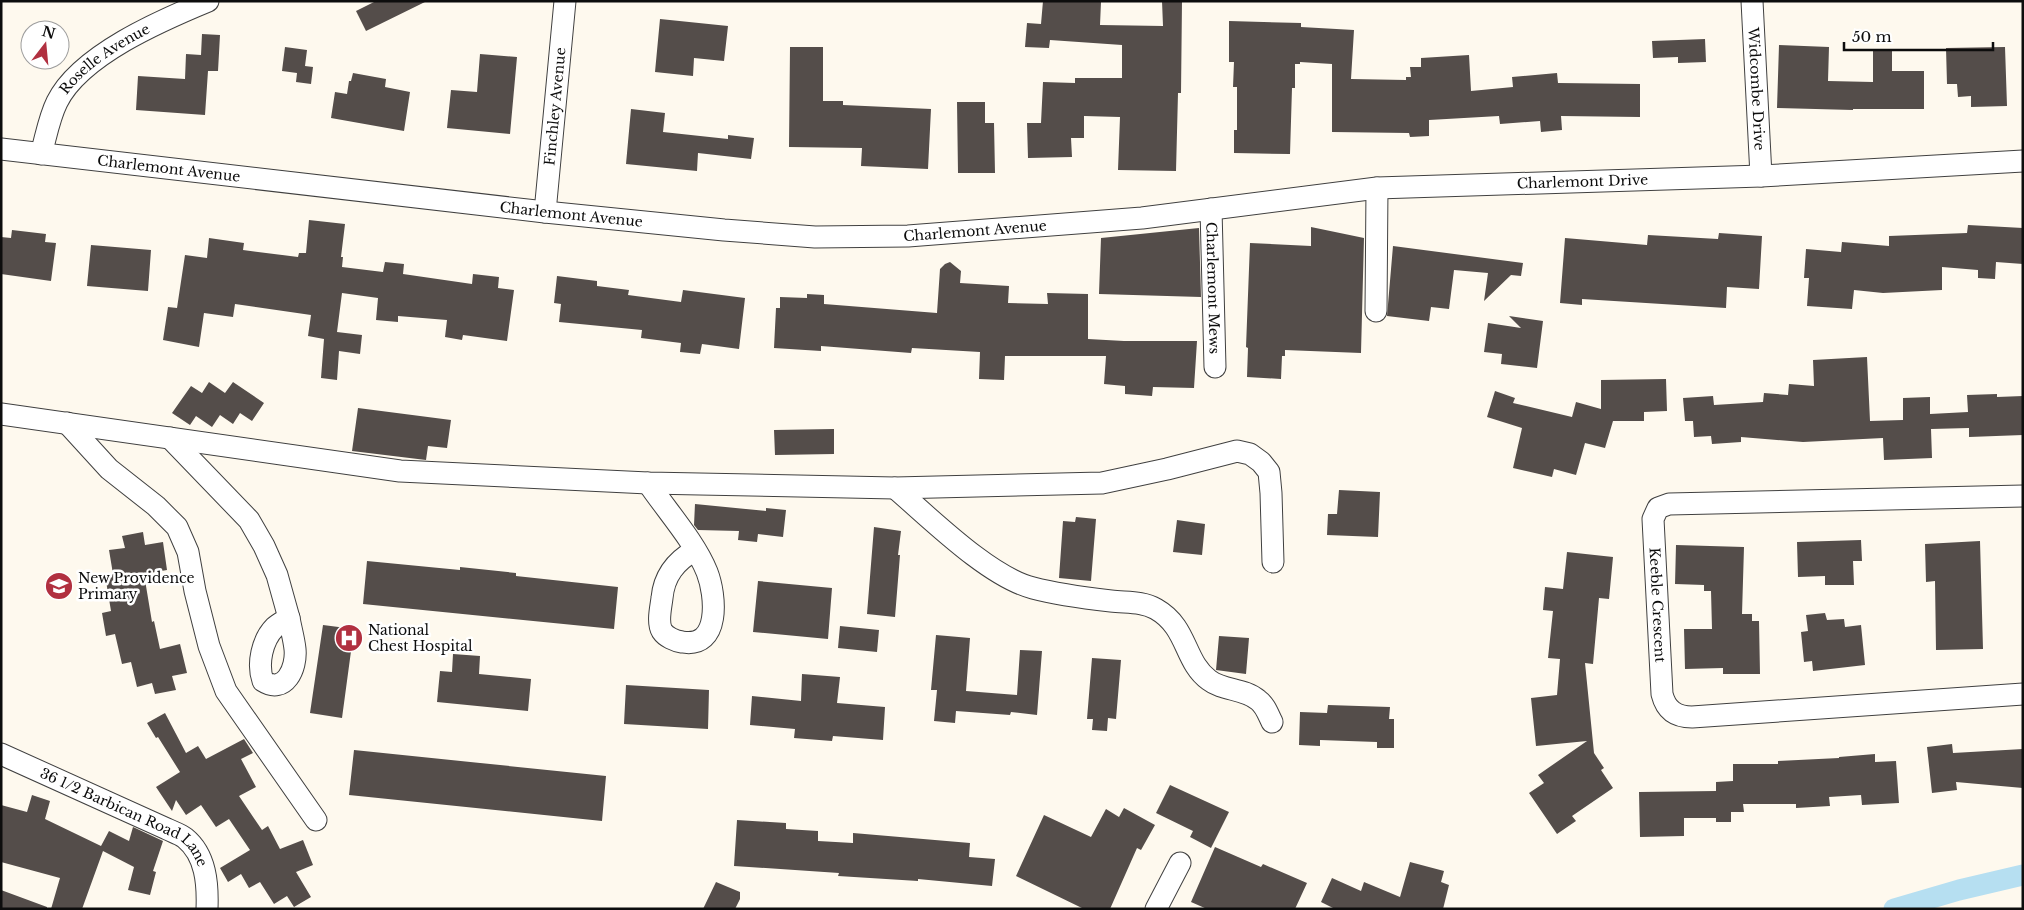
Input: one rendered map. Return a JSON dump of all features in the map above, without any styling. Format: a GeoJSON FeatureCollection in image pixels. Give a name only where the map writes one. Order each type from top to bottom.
{"type":"FeatureCollection","features":[{"type":"Feature","properties":{"kind":"street","name":"Roselle Avenue"},"geometry":{"type":"LineString","coordinates":[[41,154],[57,102],[76,77],[110,50],[164,19],[208,1]]}},
{"type":"Feature","properties":{"kind":"street","name":"Finchley Avenue"},"geometry":{"type":"LineString","coordinates":[[545,212],[565,1]]}},
{"type":"Feature","properties":{"kind":"street","name":"Widcombe Drive"},"geometry":{"type":"LineString","coordinates":[[1752,1],[1761,176]]}},
{"type":"Feature","properties":{"kind":"street","name":"Charlemont Avenue"},"geometry":{"type":"LineString","coordinates":[[1,149],[545,212],[724,230],[815,236],[908,236],[1142,218]]}},
{"type":"Feature","properties":{"kind":"street","name":"Charlemont Drive"},"geometry":{"type":"LineString","coordinates":[[1142,218],[1377,188],[1761,176],[2023,161]]}},
{"type":"Feature","properties":{"kind":"street"},"geometry":{"type":"LineString","coordinates":[[1376,312],[1377,188]]}},
{"type":"Feature","properties":{"kind":"street","name":"Charlemont Mews"},"geometry":{"type":"LineString","coordinates":[[1212,209],[1215,367]]}},
{"type":"Feature","properties":{"kind":"street"},"geometry":{"type":"LineString","coordinates":[[1,414],[400,471],[648,483],[895,488],[1102,483],[1237,451],[1250,454],[1261,462],[1269,472],[1273,562]]}},
{"type":"Feature","properties":{"kind":"street"},"geometry":{"type":"LineString","coordinates":[[67,423],[109,469],[156,506],[177,527],[188,552],[195,591],[209,646],[226,691],[316,820]]}},
{"type":"Feature","properties":{"kind":"street"},"geometry":{"type":"LineString","coordinates":[[170,438],[249,520],[264,546],[277,575],[288,618]]}},
{"type":"Feature","properties":{"kind":"street"},"geometry":{"type":"LineString","coordinates":[[648,483],[695,550]]}},
{"type":"Feature","properties":{"kind":"street"},"geometry":{"type":"LineString","coordinates":[[895,488],[974,555],[1003,574],[1030,588],[1061,595],[1137,603],[1153,607],[1166,614],[1177,627],[1203,676],[1215,685],[1247,694],[1257,699],[1264,706],[1272,722]]}},
{"type":"Feature","properties":{"kind":"street","name":"Keeble Crescent"},"geometry":{"type":"LineString","coordinates":[[2023,496],[1669,504],[1658,508],[1653,518],[1662,694],[1664,702],[1675,714],[1692,717],[2023,694]]}},
{"type":"Feature","properties":{"kind":"street","name":"36 1/2 Barbican Road Lane"},"geometry":{"type":"LineString","coordinates":[[1,754],[167,828],[185,838],[199,855],[206,876],[206,909]]}},
{"type":"Feature","properties":{"kind":"street"},"geometry":{"type":"LineString","coordinates":[[1156,909],[1180,863]]}},
{"type":"Feature","properties":{"kind":"building"},"geometry":{"type":"Polygon","coordinates":[[[376,1],[427,1],[366,31],[356,11],[376,1]]]}},
{"type":"Feature","properties":{"kind":"building"},"geometry":{"type":"Polygon","coordinates":[[[1043,1],[1101,2],[1100,25],[1163,26],[1162,1],[1182,1],[1181,93],[1178,93],[1176,171],[1118,170],[1120,117],[1084,116],[1084,138],[1071,138],[1072,157],[1028,158],[1027,123],[1041,123],[1043,82],[1075,83],[1075,78],[1122,78],[1122,45],[1050,40],[1049,48],[1025,47],[1027,23],[1041,24],[1043,1]]]}},
{"type":"Feature","properties":{"kind":"building"},"geometry":{"type":"Polygon","coordinates":[[[660,19],[728,26],[724,61],[694,58],[693,76],[655,72],[660,19]]]}},
{"type":"Feature","properties":{"kind":"building"},"geometry":{"type":"Polygon","coordinates":[[[1229,21],[1301,23],[1301,27],[1354,30],[1351,79],[1406,80],[1406,77],[1411,77],[1410,67],[1421,67],[1421,58],[1469,55],[1471,91],[1513,87],[1512,77],[1557,73],[1558,83],[1640,84],[1640,117],[1561,116],[1562,130],[1541,132],[1540,121],[1500,124],[1499,116],[1429,120],[1429,136],[1410,137],[1409,133],[1332,132],[1332,64],[1300,62],[1300,64],[1295,64],[1295,88],[1292,88],[1290,154],[1234,153],[1234,130],[1237,130],[1237,87],[1233,87],[1234,62],[1229,62],[1229,21]]]}},
{"type":"Feature","properties":{"kind":"building"},"geometry":{"type":"Polygon","coordinates":[[[202,34],[220,35],[218,71],[208,71],[205,115],[136,110],[138,76],[185,79],[186,54],[201,55],[202,34]]]}},
{"type":"Feature","properties":{"kind":"building"},"geometry":{"type":"Polygon","coordinates":[[[1705,39],[1706,62],[1678,63],[1678,57],[1653,58],[1652,41],[1705,39]]]}},
{"type":"Feature","properties":{"kind":"building"},"geometry":{"type":"Polygon","coordinates":[[[1779,45],[1829,47],[1828,81],[1873,82],[1873,51],[1892,51],[1892,71],[1924,71],[1924,109],[1777,108],[1779,45]]]}},
{"type":"Feature","properties":{"kind":"building"},"geometry":{"type":"Polygon","coordinates":[[[285,47],[307,50],[305,66],[313,67],[311,84],[296,82],[297,73],[282,71],[285,47]]]}},
{"type":"Feature","properties":{"kind":"building"},"geometry":{"type":"Polygon","coordinates":[[[790,47],[823,47],[823,101],[843,101],[843,105],[931,109],[928,169],[861,166],[862,148],[789,147],[790,47]]]}},
{"type":"Feature","properties":{"kind":"building"},"geometry":{"type":"Polygon","coordinates":[[[2005,47],[2007,106],[1971,107],[1971,96],[1958,97],[1957,84],[1947,84],[1946,48],[2005,47]]]}},
{"type":"Feature","properties":{"kind":"building"},"geometry":{"type":"Polygon","coordinates":[[[480,54],[517,57],[510,134],[447,128],[451,90],[477,92],[480,54]]]}},
{"type":"Feature","properties":{"kind":"building"},"geometry":{"type":"Polygon","coordinates":[[[353,73],[386,79],[385,87],[410,92],[404,131],[331,118],[335,92],[347,94],[349,81],[351,81],[353,73]]]}},
{"type":"Feature","properties":{"kind":"building"},"geometry":{"type":"Polygon","coordinates":[[[957,102],[985,102],[985,123],[994,123],[995,173],[958,173],[957,102]]]}},
{"type":"Feature","properties":{"kind":"building"},"geometry":{"type":"Polygon","coordinates":[[[631,109],[665,113],[663,132],[728,139],[728,135],[754,138],[751,159],[698,153],[697,171],[626,164],[631,109]]]}},
{"type":"Feature","properties":{"kind":"building"},"geometry":{"type":"Polygon","coordinates":[[[309,220],[345,224],[341,257],[343,257],[342,267],[383,272],[385,262],[404,264],[403,274],[472,284],[473,274],[499,277],[498,288],[514,290],[507,341],[463,335],[462,340],[445,337],[447,320],[398,316],[398,322],[376,320],[378,298],[342,293],[337,332],[362,335],[360,354],[339,351],[337,380],[321,378],[324,339],[308,336],[311,315],[235,304],[233,317],[204,313],[199,347],[163,340],[168,307],[177,308],[185,255],[207,258],[209,238],[244,243],[243,250],[298,257],[299,253],[306,253],[309,220]]]}},
{"type":"Feature","properties":{"kind":"building"},"geometry":{"type":"Polygon","coordinates":[[[1968,225],[2023,228],[2023,264],[1996,262],[1995,279],[1978,278],[1978,270],[1942,267],[1942,290],[1883,293],[1854,290],[1852,309],[1807,306],[1809,278],[1804,278],[1806,249],[1841,252],[1842,242],[1889,246],[1889,236],[1967,233],[1968,225]]]}},
{"type":"Feature","properties":{"kind":"building"},"geometry":{"type":"Polygon","coordinates":[[[1311,227],[1364,238],[1361,353],[1285,350],[1285,356],[1282,356],[1281,379],[1247,377],[1248,348],[1246,347],[1250,243],[1311,246],[1311,227]]]}},
{"type":"Feature","properties":{"kind":"building"},"geometry":{"type":"Polygon","coordinates":[[[1199,228],[1201,297],[1099,294],[1101,238],[1199,228]]]}},
{"type":"Feature","properties":{"kind":"building"},"geometry":{"type":"Polygon","coordinates":[[[12,230],[46,234],[45,242],[56,243],[51,281],[1,274],[1,237],[11,238],[12,230]]]}},
{"type":"Feature","properties":{"kind":"building"},"geometry":{"type":"Polygon","coordinates":[[[1719,233],[1762,236],[1759,289],[1727,287],[1726,308],[1582,299],[1582,305],[1560,303],[1565,238],[1647,245],[1648,235],[1718,239],[1719,233]]]}},
{"type":"Feature","properties":{"kind":"building"},"geometry":{"type":"Polygon","coordinates":[[[91,245],[151,250],[148,291],[87,286],[91,245]]]}},
{"type":"Feature","properties":{"kind":"building"},"geometry":{"type":"Polygon","coordinates":[[[1393,246],[1523,263],[1521,276],[1511,275],[1484,301],[1488,273],[1454,270],[1449,309],[1431,307],[1429,321],[1387,316],[1393,246]]]}},
{"type":"Feature","properties":{"kind":"building"},"geometry":{"type":"Polygon","coordinates":[[[950,262],[961,271],[960,283],[1009,286],[1008,303],[1048,304],[1047,293],[1088,294],[1088,339],[1197,341],[1194,388],[1153,387],[1152,396],[1125,394],[1125,386],[1104,384],[1106,356],[1005,356],[1004,380],[979,379],[980,352],[912,348],[911,353],[821,346],[821,351],[774,348],[776,308],[780,308],[780,297],[807,298],[807,294],[824,295],[824,304],[937,313],[940,269],[950,262]]]}},
{"type":"Feature","properties":{"kind":"building"},"geometry":{"type":"Polygon","coordinates":[[[557,276],[597,281],[597,286],[629,290],[628,295],[681,302],[683,290],[745,298],[739,349],[702,344],[700,354],[680,352],[681,343],[641,338],[642,330],[559,322],[561,304],[554,303],[557,276]]]}},
{"type":"Feature","properties":{"kind":"building"},"geometry":{"type":"Polygon","coordinates":[[[1509,316],[1543,321],[1537,368],[1501,364],[1502,354],[1484,352],[1488,323],[1521,328],[1509,316]]]}},
{"type":"Feature","properties":{"kind":"building"},"geometry":{"type":"Polygon","coordinates":[[[1867,357],[1870,421],[1903,420],[1903,398],[1930,397],[1930,414],[1968,412],[1967,395],[1997,394],[1997,397],[2023,396],[2023,435],[1969,437],[1969,428],[1931,429],[1932,458],[1884,460],[1883,438],[1803,442],[1741,437],[1741,442],[1712,444],[1711,436],[1694,437],[1693,421],[1685,421],[1683,398],[1713,396],[1714,405],[1763,402],[1764,393],[1788,395],[1789,384],[1814,386],[1813,360],[1867,357]]]}},
{"type":"Feature","properties":{"kind":"building"},"geometry":{"type":"Polygon","coordinates":[[[1666,379],[1667,411],[1644,412],[1644,421],[1613,421],[1605,448],[1585,443],[1576,475],[1554,469],[1552,477],[1513,468],[1522,428],[1487,417],[1495,391],[1515,398],[1513,403],[1572,417],[1576,402],[1601,409],[1601,380],[1666,379]]]}},
{"type":"Feature","properties":{"kind":"building"},"geometry":{"type":"Polygon","coordinates":[[[209,382],[225,393],[233,382],[264,403],[252,421],[240,413],[233,424],[220,415],[212,427],[196,416],[190,425],[172,413],[191,386],[202,393],[209,382]]]}},
{"type":"Feature","properties":{"kind":"building"},"geometry":{"type":"Polygon","coordinates":[[[358,408],[451,420],[447,448],[428,446],[426,460],[352,451],[358,408]]]}},
{"type":"Feature","properties":{"kind":"building"},"geometry":{"type":"Polygon","coordinates":[[[834,429],[834,454],[775,455],[774,430],[834,429]]]}},
{"type":"Feature","properties":{"kind":"building"},"geometry":{"type":"Polygon","coordinates":[[[1339,490],[1380,492],[1378,537],[1327,535],[1328,514],[1337,514],[1339,490]]]}},
{"type":"Feature","properties":{"kind":"building"},"geometry":{"type":"Polygon","coordinates":[[[695,504],[766,511],[766,508],[786,510],[783,537],[758,534],[757,542],[738,540],[739,531],[698,530],[694,525],[695,504]]]}},
{"type":"Feature","properties":{"kind":"building"},"geometry":{"type":"Polygon","coordinates":[[[1076,517],[1096,519],[1091,581],[1059,578],[1063,521],[1075,522],[1076,517]]]}},
{"type":"Feature","properties":{"kind":"building"},"geometry":{"type":"Polygon","coordinates":[[[1177,520],[1205,524],[1202,555],[1173,552],[1177,520]]]}},
{"type":"Feature","properties":{"kind":"building"},"geometry":{"type":"Polygon","coordinates":[[[874,527],[901,531],[895,617],[867,614],[874,527]]]}},
{"type":"Feature","properties":{"kind":"building"},"geometry":{"type":"Polygon","coordinates":[[[143,532],[145,545],[163,542],[167,570],[144,574],[152,622],[154,621],[160,649],[180,644],[187,673],[172,676],[176,690],[155,694],[152,683],[137,687],[131,662],[122,664],[115,634],[106,636],[102,613],[111,611],[105,575],[113,574],[109,550],[125,548],[122,536],[143,532]]]}},
{"type":"Feature","properties":{"kind":"building"},"geometry":{"type":"Polygon","coordinates":[[[1861,540],[1862,561],[1853,561],[1854,585],[1825,585],[1825,576],[1798,577],[1797,542],[1861,540]]]}},
{"type":"Feature","properties":{"kind":"building"},"geometry":{"type":"Polygon","coordinates":[[[1980,541],[1983,649],[1936,650],[1935,581],[1926,582],[1925,544],[1980,541]]]}},
{"type":"Feature","properties":{"kind":"building"},"geometry":{"type":"Polygon","coordinates":[[[1676,545],[1744,547],[1742,614],[1752,614],[1752,621],[1759,621],[1760,674],[1723,674],[1723,668],[1685,669],[1684,629],[1712,629],[1711,591],[1704,591],[1704,585],[1675,584],[1676,545]]]}},
{"type":"Feature","properties":{"kind":"building"},"geometry":{"type":"Polygon","coordinates":[[[1567,552],[1613,557],[1609,599],[1599,598],[1593,664],[1585,663],[1594,753],[1604,768],[1601,770],[1613,788],[1572,816],[1576,821],[1557,834],[1529,793],[1544,783],[1538,775],[1587,741],[1536,746],[1531,698],[1557,695],[1560,659],[1548,658],[1553,611],[1543,610],[1545,587],[1563,589],[1567,552]]]}},
{"type":"Feature","properties":{"kind":"building"},"geometry":{"type":"Polygon","coordinates":[[[367,561],[460,570],[460,567],[516,573],[516,576],[618,587],[614,629],[363,604],[367,561]]]}},
{"type":"Feature","properties":{"kind":"building"},"geometry":{"type":"Polygon","coordinates":[[[758,581],[832,588],[828,639],[753,632],[758,581]]]}},
{"type":"Feature","properties":{"kind":"building"},"geometry":{"type":"Polygon","coordinates":[[[1825,613],[1827,620],[1844,619],[1845,627],[1861,625],[1865,665],[1813,671],[1812,661],[1804,662],[1801,632],[1808,631],[1806,615],[1825,613]]]}},
{"type":"Feature","properties":{"kind":"building"},"geometry":{"type":"Polygon","coordinates":[[[323,625],[354,629],[342,718],[310,713],[323,625]]]}},
{"type":"Feature","properties":{"kind":"building"},"geometry":{"type":"Polygon","coordinates":[[[840,626],[879,630],[877,652],[838,648],[840,626]]]}},
{"type":"Feature","properties":{"kind":"building"},"geometry":{"type":"Polygon","coordinates":[[[936,635],[970,638],[966,691],[1017,695],[1020,650],[1042,651],[1037,715],[1011,712],[1010,715],[956,711],[955,723],[934,721],[937,690],[931,690],[936,635]]]}},
{"type":"Feature","properties":{"kind":"building"},"geometry":{"type":"Polygon","coordinates":[[[1219,636],[1249,638],[1246,674],[1216,670],[1219,636]]]}},
{"type":"Feature","properties":{"kind":"building"},"geometry":{"type":"Polygon","coordinates":[[[453,654],[480,656],[479,674],[531,679],[528,711],[437,702],[440,671],[452,672],[453,654]]]}},
{"type":"Feature","properties":{"kind":"building"},"geometry":{"type":"Polygon","coordinates":[[[1092,658],[1121,660],[1116,719],[1108,718],[1107,731],[1092,730],[1093,719],[1087,719],[1092,658]]]}},
{"type":"Feature","properties":{"kind":"building"},"geometry":{"type":"Polygon","coordinates":[[[802,674],[840,677],[837,703],[885,707],[883,740],[833,736],[832,741],[794,738],[795,729],[750,725],[752,696],[801,701],[802,674]]]}},
{"type":"Feature","properties":{"kind":"building"},"geometry":{"type":"Polygon","coordinates":[[[626,685],[709,690],[708,729],[624,724],[626,685]]]}},
{"type":"Feature","properties":{"kind":"building"},"geometry":{"type":"Polygon","coordinates":[[[1328,705],[1390,707],[1389,719],[1394,719],[1394,748],[1377,748],[1377,742],[1320,740],[1320,746],[1299,745],[1300,712],[1327,713],[1328,705]]]}},
{"type":"Feature","properties":{"kind":"building"},"geometry":{"type":"Polygon","coordinates":[[[165,713],[186,753],[198,746],[206,759],[244,739],[253,753],[241,759],[256,787],[239,796],[262,830],[268,826],[280,849],[303,840],[313,865],[296,872],[311,897],[294,907],[287,896],[274,904],[260,882],[249,888],[241,874],[228,882],[220,868],[250,850],[229,819],[216,827],[201,805],[186,815],[176,800],[172,811],[156,787],[180,772],[147,723],[165,713]]]}},
{"type":"Feature","properties":{"kind":"building"},"geometry":{"type":"Polygon","coordinates":[[[1952,744],[1953,753],[2023,749],[2023,788],[1956,782],[1957,790],[1932,793],[1927,747],[1952,744]]]}},
{"type":"Feature","properties":{"kind":"building"},"geometry":{"type":"Polygon","coordinates":[[[354,750],[606,776],[602,821],[349,795],[354,750]]]}},
{"type":"Feature","properties":{"kind":"building"},"geometry":{"type":"Polygon","coordinates":[[[1875,754],[1875,762],[1896,761],[1899,803],[1862,805],[1861,795],[1829,797],[1830,806],[1796,808],[1796,804],[1743,804],[1744,812],[1731,812],[1731,822],[1716,822],[1716,818],[1684,818],[1684,836],[1640,837],[1639,792],[1716,791],[1716,782],[1733,781],[1733,764],[1778,764],[1778,761],[1875,754]]]}},
{"type":"Feature","properties":{"kind":"building"},"geometry":{"type":"Polygon","coordinates":[[[1170,785],[1229,812],[1211,848],[1190,837],[1193,831],[1156,813],[1170,785]]]}},
{"type":"Feature","properties":{"kind":"building"},"geometry":{"type":"Polygon","coordinates":[[[32,795],[50,801],[45,819],[101,846],[109,831],[129,841],[133,827],[163,841],[153,871],[156,872],[150,895],[128,890],[134,867],[103,851],[82,909],[51,909],[60,878],[1,862],[1,805],[27,812],[32,795]]]}},
{"type":"Feature","properties":{"kind":"building"},"geometry":{"type":"Polygon","coordinates":[[[1124,808],[1155,825],[1141,850],[1137,848],[1110,909],[1084,909],[1016,876],[1044,815],[1091,837],[1106,809],[1119,817],[1124,808]]]}},
{"type":"Feature","properties":{"kind":"building"},"geometry":{"type":"Polygon","coordinates":[[[737,820],[786,823],[786,829],[818,831],[818,841],[853,843],[853,833],[970,843],[969,857],[995,859],[992,886],[918,879],[918,881],[838,876],[839,873],[734,866],[737,820]]]}},
{"type":"Feature","properties":{"kind":"building"},"geometry":{"type":"Polygon","coordinates":[[[1215,847],[1261,867],[1263,864],[1307,883],[1295,909],[1207,909],[1191,902],[1215,847]]]}},
{"type":"Feature","properties":{"kind":"building"},"geometry":{"type":"Polygon","coordinates":[[[1410,862],[1444,871],[1441,882],[1449,885],[1443,909],[1335,909],[1321,902],[1332,878],[1361,891],[1364,882],[1400,897],[1410,862]]]}},
{"type":"Feature","properties":{"kind":"building"},"geometry":{"type":"Polygon","coordinates":[[[716,882],[740,892],[740,899],[735,909],[703,909],[716,882]]]}},
{"type":"Feature","properties":{"kind":"building"},"geometry":{"type":"Polygon","coordinates":[[[1,890],[47,907],[47,909],[1,909],[1,890]]]}},
{"type":"Feature","properties":{"kind":"waterway"},"geometry":{"type":"LineString","coordinates":[[1894,909],[1959,890],[2023,875]]}},
{"type":"Feature","properties":{"kind":"place","name":"New Providence Primary"},"geometry":{"type":"Point","coordinates":[59,586]}},
{"type":"Feature","properties":{"kind":"place","name":"National Chest Hospital"},"geometry":{"type":"Point","coordinates":[349,638]}}]}
